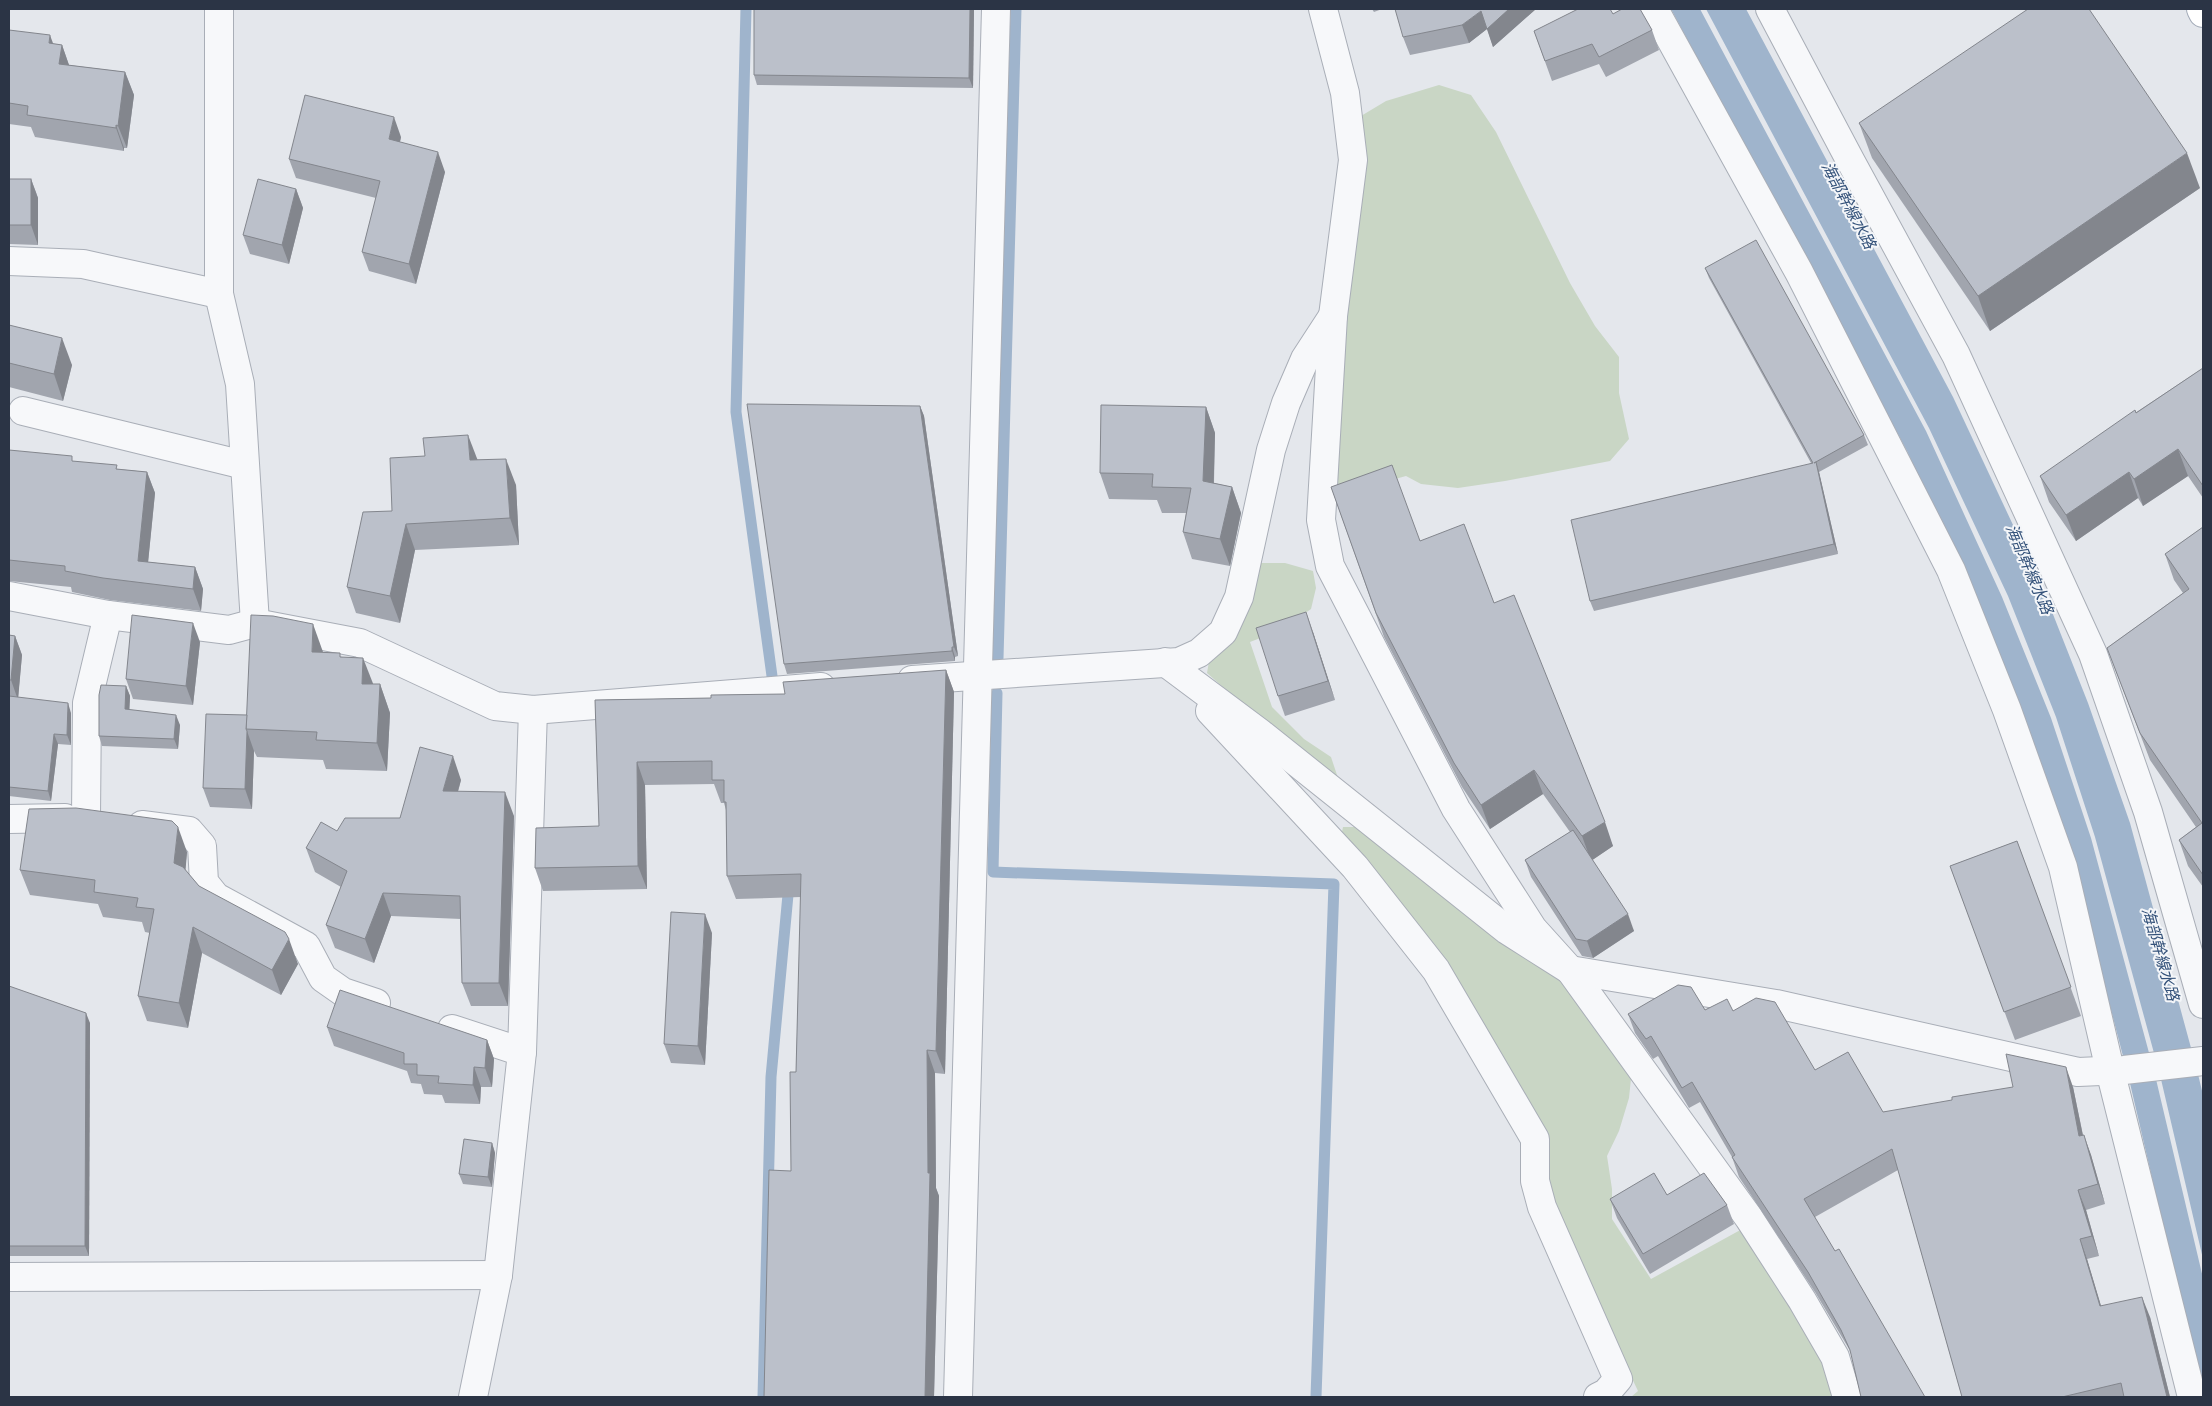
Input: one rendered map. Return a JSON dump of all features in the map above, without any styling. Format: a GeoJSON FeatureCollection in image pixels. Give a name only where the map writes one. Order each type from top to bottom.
{"type":"FeatureCollection","features":[{"type":"Feature","properties":{"kind":"street"},"geometry":{"type":"LineString","coordinates":[[219,9],[219,294],[240,384],[255,622]]}},
{"type":"Feature","properties":{"kind":"street"},"geometry":{"type":"LineString","coordinates":[[958,1397],[996,9]]}},
{"type":"Feature","properties":{"kind":"street"},"geometry":{"type":"LineString","coordinates":[[1323,9],[1345,93],[1353,160],[1332,316],[1321,520],[1330,566],[1456,809],[1533,929],[1570,970],[1749,1218],[1802,1300],[1834,1357],[1847,1397]]}},
{"type":"Feature","properties":{"kind":"street"},"geometry":{"type":"LineString","coordinates":[[1654,9],[1799,272],[1951,570],[2006,710],[2063,867],[2117,1070],[2192,1397]]}},
{"type":"Feature","properties":{"kind":"street"},"geometry":{"type":"LineString","coordinates":[[1770,9],[1956,355],[2093,654],[2148,812],[2203,1004]]}},
{"type":"Feature","properties":{"kind":"street"},"geometry":{"type":"LineString","coordinates":[[9,261],[83,264],[219,294]]}},
{"type":"Feature","properties":{"kind":"street"},"geometry":{"type":"LineString","coordinates":[[888,682],[1179,662],[1199,652],[1223,632],[1239,597],[1272,450],[1286,403],[1305,359],[1332,316]]}},
{"type":"Feature","properties":{"kind":"street"},"geometry":{"type":"LineString","coordinates":[[23,411],[244,465]]}},
{"type":"Feature","properties":{"kind":"street"},"geometry":{"type":"LineString","coordinates":[[9,596],[108,615],[229,630],[255,622],[360,643],[495,706],[533,710],[849,685]]}},
{"type":"Feature","properties":{"kind":"street"},"geometry":{"type":"LineString","coordinates":[[86,817],[88,704],[108,615]]}},
{"type":"Feature","properties":{"kind":"street"},"geometry":{"type":"LineString","coordinates":[[1165,662],[1260,733],[1507,930],[1570,970],[1776,1004],[2078,1072],[2203,1061]]}},
{"type":"Feature","properties":{"kind":"street"},"geometry":{"type":"LineString","coordinates":[[1165,662],[1355,867],[1436,970],[1497,1072],[1534,1139],[1534,1180],[1542,1207],[1618,1379],[1606,1393],[1598,1397]]}},
{"type":"Feature","properties":{"kind":"street"},"geometry":{"type":"LineString","coordinates":[[473,1397],[498,1274],[522,1052],[533,710]]}},
{"type":"Feature","properties":{"kind":"street"},"geometry":{"type":"LineString","coordinates":[[9,819],[86,817],[189,831],[202,846],[204,882],[216,897],[306,946],[323,978],[343,992],[400,1011]]}},
{"type":"Feature","properties":{"kind":"street"},"geometry":{"type":"LineString","coordinates":[[428,1020],[522,1052]]}},
{"type":"Feature","properties":{"kind":"street"},"geometry":{"type":"LineString","coordinates":[[9,1277],[498,1274]]}},
{"type":"Feature","properties":{"kind":"green space"},"geometry":{"type":"Polygon","coordinates":[[[1439,85],[1471,95],[1496,132],[1570,283],[1595,326],[1619,357],[1619,393],[1629,439],[1610,461],[1458,488],[1421,484],[1406,476],[1337,495],[1345,319],[1361,116],[1386,101],[1439,85]]]}},
{"type":"Feature","properties":{"kind":"green space"},"geometry":{"type":"Polygon","coordinates":[[[1254,563],[1285,563],[1313,571],[1316,588],[1311,609],[1281,630],[1250,642],[1272,707],[1304,739],[1331,757],[1338,778],[1325,778],[1207,673],[1210,656],[1254,563]]]}},
{"type":"Feature","properties":{"kind":"green space"},"geometry":{"type":"Polygon","coordinates":[[[1343,827],[1356,827],[1502,933],[1568,985],[1632,1069],[1629,1098],[1619,1131],[1607,1156],[1612,1189],[1612,1219],[1651,1279],[1744,1228],[1822,1356],[1838,1397],[1631,1397],[1638,1391],[1556,1218],[1546,1181],[1341,837],[1343,827]]]}},
{"type":"Feature","properties":{"kind":"water"},"geometry":{"type":"Polygon","coordinates":[[[1671,9],[1700,9],[1926,431],[2002,597],[2051,718],[2091,838],[2155,1075],[2203,1278],[2203,1396],[2129,1079],[2069,849],[2028,728],[1976,599],[1907,451],[1671,9]]]}},
{"type":"Feature","properties":{"kind":"water","name":"海部幹線水路"},"geometry":{"type":"Polygon","coordinates":[[[1706,9],[1746,9],[1953,397],[2043,589],[2088,703],[2130,823],[2203,1095],[2203,1259],[2160,1075],[2095,837],[2056,717],[2008,596],[1929,428],[1706,9]]]}},
{"type":"Feature","properties":{"kind":"building"},"geometry":{"type":"Polygon","coordinates":[[[754,9],[970,9],[969,78],[754,75],[754,9]]]}},
{"type":"Feature","properties":{"kind":"building"},"geometry":{"type":"Polygon","coordinates":[[[1395,9],[1509,9],[1487,29],[1481,11],[1462,25],[1403,37],[1395,9]]]}},
{"type":"Feature","properties":{"kind":"building"},"geometry":{"type":"Polygon","coordinates":[[[1578,9],[1610,9],[1613,14],[1622,9],[1640,9],[1652,30],[1599,57],[1592,44],[1545,61],[1534,31],[1578,9]]]}},
{"type":"Feature","properties":{"kind":"building"},"geometry":{"type":"Polygon","coordinates":[[[2028,9],[2089,9],[2187,153],[1978,296],[1859,123],[2028,9]]]}},
{"type":"Feature","properties":{"kind":"building"},"geometry":{"type":"Polygon","coordinates":[[[9,30],[50,35],[49,43],[62,45],[59,64],[125,72],[118,126],[116,125],[116,128],[27,115],[28,106],[9,103],[9,30]]]}},
{"type":"Feature","properties":{"kind":"building"},"geometry":{"type":"Polygon","coordinates":[[[305,95],[394,117],[389,139],[438,152],[409,264],[362,252],[380,181],[289,159],[305,95]]]}},
{"type":"Feature","properties":{"kind":"building"},"geometry":{"type":"Polygon","coordinates":[[[9,179],[31,179],[31,225],[9,225],[9,179]]]}},
{"type":"Feature","properties":{"kind":"building"},"geometry":{"type":"Polygon","coordinates":[[[258,179],[296,189],[282,245],[243,235],[258,179]]]}},
{"type":"Feature","properties":{"kind":"building"},"geometry":{"type":"Polygon","coordinates":[[[1756,240],[1864,435],[1814,463],[1816,462],[1834,544],[1590,601],[1571,520],[1813,463],[1705,268],[1756,240]]]}},
{"type":"Feature","properties":{"kind":"building"},"geometry":{"type":"Polygon","coordinates":[[[9,325],[62,338],[54,374],[9,363],[9,325]]]}},
{"type":"Feature","properties":{"kind":"building"},"geometry":{"type":"Polygon","coordinates":[[[2203,368],[2203,486],[2178,449],[2134,479],[2129,472],[2066,515],[2040,476],[2135,410],[2136,413],[2203,368]]]}},
{"type":"Feature","properties":{"kind":"building"},"geometry":{"type":"Polygon","coordinates":[[[747,404],[920,406],[954,647],[952,647],[952,651],[784,664],[747,404]]]}},
{"type":"Feature","properties":{"kind":"building"},"geometry":{"type":"Polygon","coordinates":[[[1101,405],[1206,407],[1203,481],[1232,487],[1220,539],[1183,532],[1191,488],[1152,487],[1153,474],[1100,473],[1101,405]]]}},
{"type":"Feature","properties":{"kind":"building"},"geometry":{"type":"Polygon","coordinates":[[[468,435],[470,460],[506,459],[510,518],[406,524],[390,596],[347,587],[363,512],[392,511],[390,458],[425,456],[423,438],[468,435]]]}},
{"type":"Feature","properties":{"kind":"building"},"geometry":{"type":"Polygon","coordinates":[[[9,450],[72,456],[72,461],[117,465],[116,469],[147,472],[138,561],[195,567],[193,589],[103,578],[65,571],[65,566],[9,560],[9,450]]]}},
{"type":"Feature","properties":{"kind":"building"},"geometry":{"type":"Polygon","coordinates":[[[1392,465],[1420,541],[1464,524],[1494,603],[1514,595],[1605,822],[1582,836],[1534,770],[1481,805],[1454,763],[1376,613],[1331,487],[1392,465]]]}},
{"type":"Feature","properties":{"kind":"building"},"geometry":{"type":"Polygon","coordinates":[[[2203,527],[2203,875],[2179,840],[2202,823],[2140,733],[2107,648],[2189,589],[2165,554],[2203,527]]]}},
{"type":"Feature","properties":{"kind":"building"},"geometry":{"type":"Polygon","coordinates":[[[1306,612],[1328,681],[1278,696],[1256,628],[1306,612]]]}},
{"type":"Feature","properties":{"kind":"building"},"geometry":{"type":"Polygon","coordinates":[[[132,615],[193,623],[186,686],[126,679],[132,615]]]}},
{"type":"Feature","properties":{"kind":"building"},"geometry":{"type":"Polygon","coordinates":[[[251,615],[273,616],[313,624],[312,652],[340,653],[340,657],[363,658],[362,684],[380,684],[377,743],[316,740],[317,732],[246,729],[251,615]]]}},
{"type":"Feature","properties":{"kind":"building"},"geometry":{"type":"Polygon","coordinates":[[[9,635],[15,636],[11,680],[9,680],[9,635]]]}},
{"type":"Feature","properties":{"kind":"building"},"geometry":{"type":"Polygon","coordinates":[[[946,670],[936,1051],[927,1050],[928,1173],[930,1173],[925,1397],[764,1397],[769,1170],[791,1171],[790,1072],[796,1072],[801,874],[727,876],[724,780],[712,780],[712,761],[637,762],[638,866],[535,868],[536,828],[599,826],[595,700],[711,698],[711,695],[785,694],[783,682],[946,670]]]}},
{"type":"Feature","properties":{"kind":"building"},"geometry":{"type":"Polygon","coordinates":[[[101,685],[126,686],[125,709],[176,715],[174,739],[99,736],[99,695],[101,685]]]}},
{"type":"Feature","properties":{"kind":"building"},"geometry":{"type":"Polygon","coordinates":[[[9,696],[68,703],[67,735],[54,734],[48,791],[9,787],[9,696]]]}},
{"type":"Feature","properties":{"kind":"building"},"geometry":{"type":"Polygon","coordinates":[[[206,714],[247,715],[245,789],[203,788],[206,714]]]}},
{"type":"Feature","properties":{"kind":"building"},"geometry":{"type":"Polygon","coordinates":[[[420,747],[453,756],[443,791],[505,792],[499,983],[462,983],[460,896],[383,893],[365,939],[326,925],[347,871],[306,848],[321,822],[337,831],[345,818],[400,818],[420,747]]]}},
{"type":"Feature","properties":{"kind":"building"},"geometry":{"type":"Polygon","coordinates":[[[76,808],[172,821],[178,827],[174,863],[183,867],[199,886],[285,932],[289,939],[272,970],[193,927],[179,1003],[138,996],[154,909],[136,907],[138,898],[94,892],[95,880],[20,870],[29,809],[76,808]]]}},
{"type":"Feature","properties":{"kind":"building"},"geometry":{"type":"Polygon","coordinates":[[[1573,830],[1628,914],[1587,941],[1576,939],[1525,860],[1573,830]]]}},
{"type":"Feature","properties":{"kind":"building"},"geometry":{"type":"Polygon","coordinates":[[[2017,841],[2071,987],[2004,1012],[1950,866],[2017,841]]]}},
{"type":"Feature","properties":{"kind":"building"},"geometry":{"type":"Polygon","coordinates":[[[671,912],[705,914],[698,1046],[664,1044],[671,912]]]}},
{"type":"Feature","properties":{"kind":"building"},"geometry":{"type":"Polygon","coordinates":[[[1678,985],[1691,987],[1705,1010],[1727,999],[1733,1011],[1756,998],[1775,1002],[1815,1070],[1848,1052],[1883,1112],[1952,1100],[1952,1097],[2013,1087],[2006,1054],[2066,1067],[2079,1136],[2084,1135],[2098,1184],[2078,1190],[2092,1236],[2080,1239],[2100,1306],[2142,1297],[2167,1397],[2124,1397],[2121,1383],[2062,1397],[1962,1397],[1892,1149],[1804,1199],[1835,1251],[1839,1249],[1925,1397],[1861,1397],[1850,1350],[1841,1330],[1808,1272],[1732,1157],[1735,1155],[1692,1082],[1682,1088],[1651,1036],[1646,1039],[1628,1014],[1678,985]]]}},
{"type":"Feature","properties":{"kind":"building"},"geometry":{"type":"Polygon","coordinates":[[[9,986],[86,1013],[85,1246],[9,1246],[9,986]]]}},
{"type":"Feature","properties":{"kind":"building"},"geometry":{"type":"Polygon","coordinates":[[[340,990],[487,1040],[485,1068],[474,1067],[473,1085],[438,1083],[439,1076],[417,1075],[417,1064],[404,1064],[404,1053],[327,1027],[340,990]]]}},
{"type":"Feature","properties":{"kind":"building"},"geometry":{"type":"Polygon","coordinates":[[[464,1139],[492,1143],[488,1177],[459,1174],[464,1139]]]}},
{"type":"Feature","properties":{"kind":"building"},"geometry":{"type":"Polygon","coordinates":[[[1654,1173],[1667,1195],[1704,1173],[1727,1205],[1643,1254],[1610,1199],[1654,1173]]]}},
{"type":"Feature","properties":{"kind":"waterway"},"geometry":{"type":"LineString","coordinates":[[746,9],[736,412],[772,676]]}},
{"type":"Feature","properties":{"kind":"waterway"},"geometry":{"type":"LineString","coordinates":[[998,658],[1016,9]]}},
{"type":"Feature","properties":{"kind":"waterway"},"geometry":{"type":"LineString","coordinates":[[997,693],[993,872],[1334,884],[1316,1397]]}},
{"type":"Feature","properties":{"kind":"waterway"},"geometry":{"type":"LineString","coordinates":[[763,1397],[771,1077],[789,884]]}}]}
